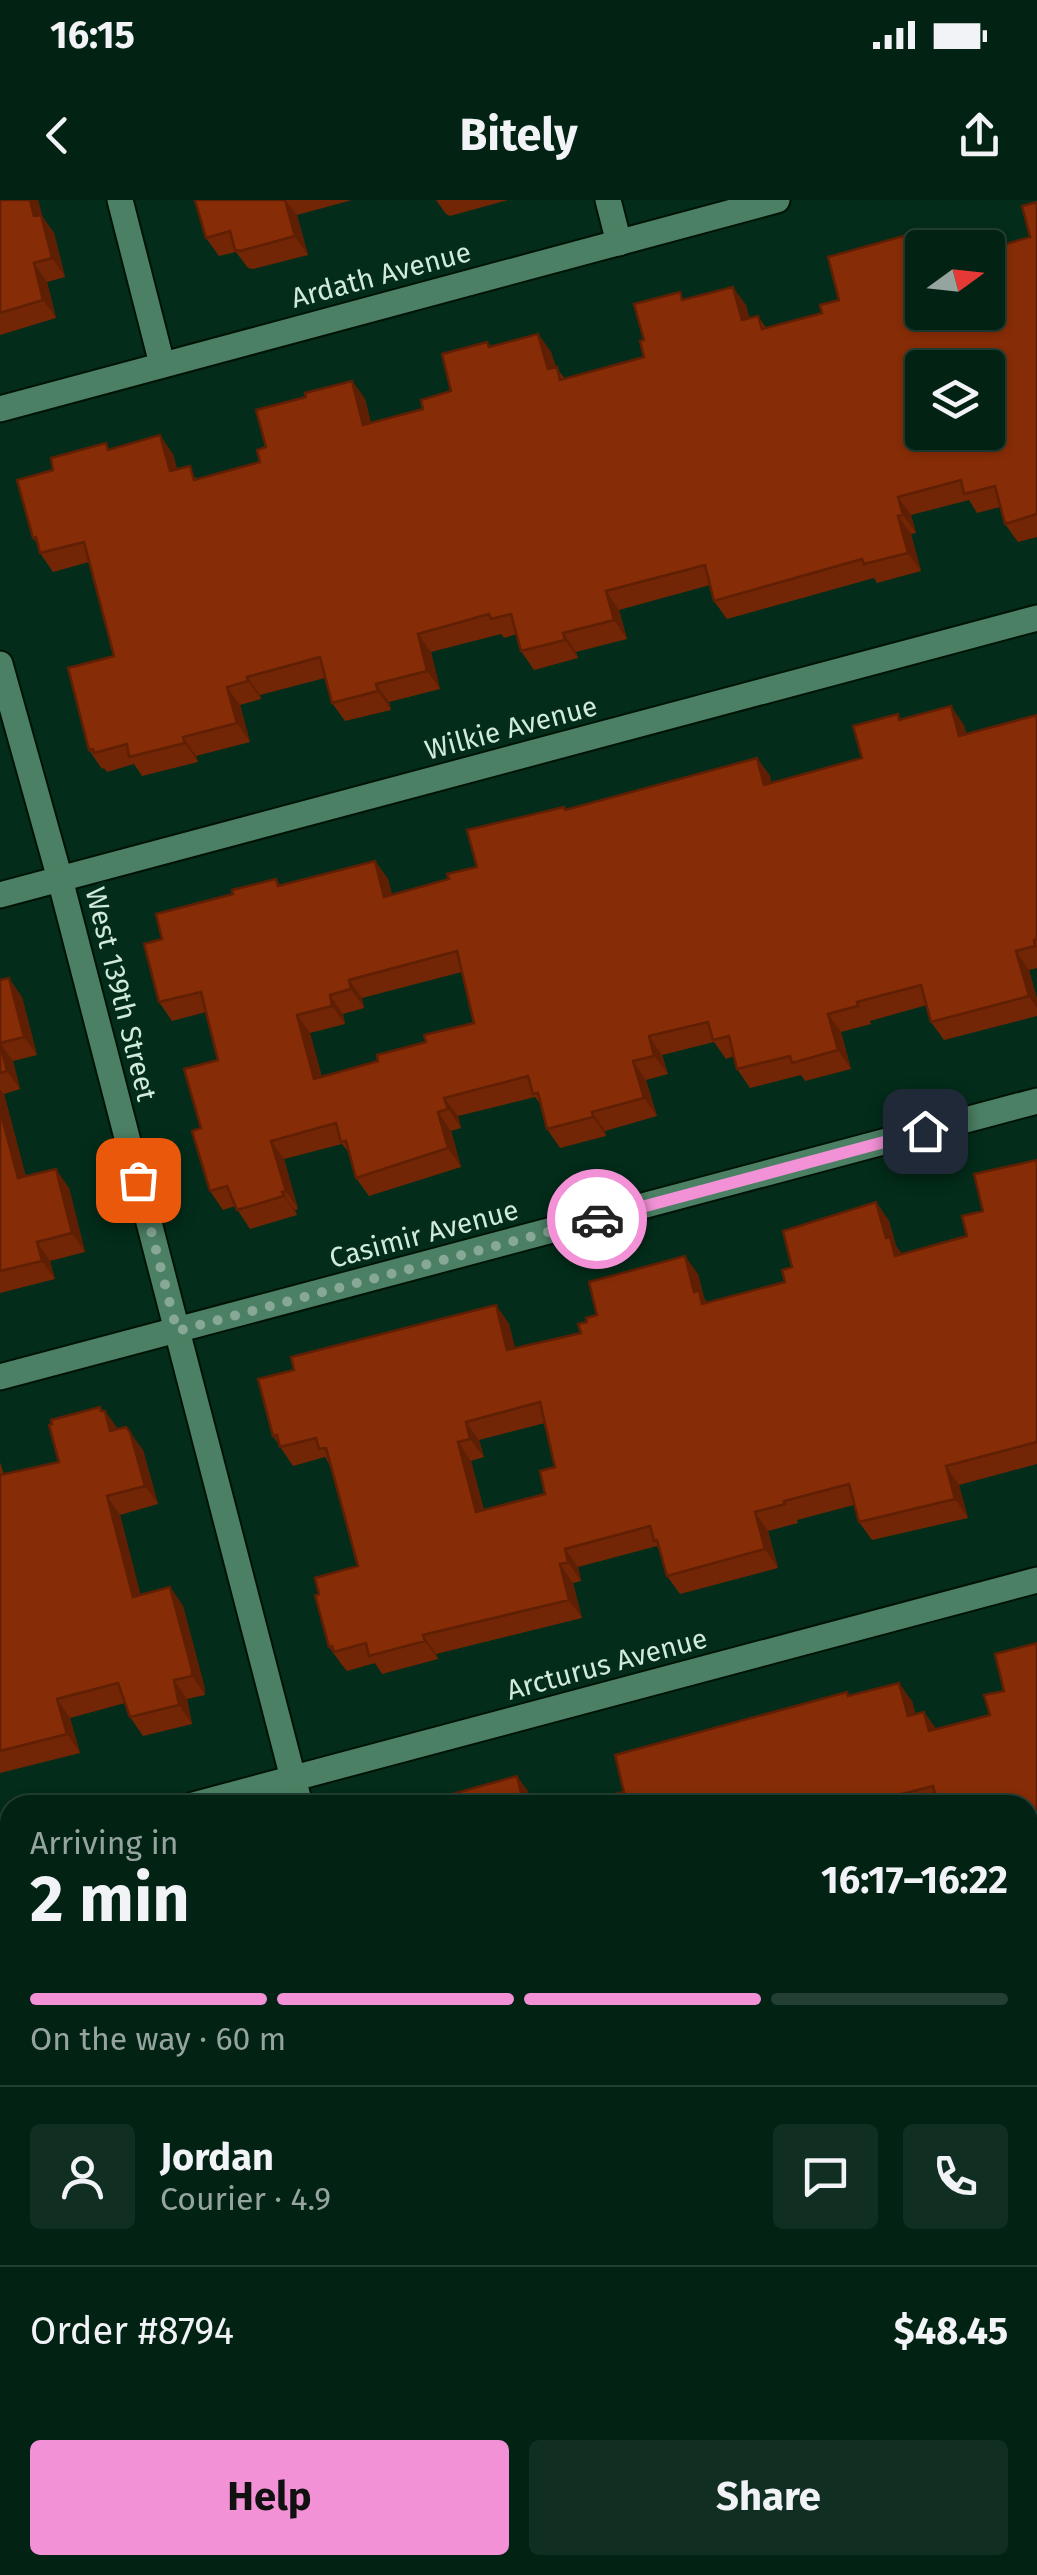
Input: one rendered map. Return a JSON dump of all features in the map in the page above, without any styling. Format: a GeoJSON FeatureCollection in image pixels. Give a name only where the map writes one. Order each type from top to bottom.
{"type":"FeatureCollection","features":[{"type":"Feature","properties":{"kind":"street"},"geometry":{"type":"LineString","coordinates":[[120,200],[162,364]]}},
{"type":"Feature","properties":{"kind":"street"},"geometry":{"type":"LineString","coordinates":[[608,200],[618,243]]}},
{"type":"Feature","properties":{"kind":"street","name":"Ardath Avenue"},"geometry":{"type":"LineString","coordinates":[[0,408],[777,200]]}},
{"type":"Feature","properties":{"kind":"street","name":"Wilkie Avenue"},"geometry":{"type":"LineString","coordinates":[[0,895],[1037,618]]}},
{"type":"Feature","properties":{"kind":"street","name":"West 139th Street"},"geometry":{"type":"LineString","coordinates":[[0,664],[60,879],[297,1795]]}},
{"type":"Feature","properties":{"kind":"street","name":"Casimir Avenue"},"geometry":{"type":"LineString","coordinates":[[0,1377],[1037,1102]]}},
{"type":"Feature","properties":{"kind":"street","name":"Arcturus Avenue"},"geometry":{"type":"LineString","coordinates":[[230,1795],[1037,1580]]}},
{"type":"Feature","properties":{"kind":"building"},"geometry":{"type":"Polygon","coordinates":[[[0,200],[30,200],[34,216],[41,215],[52,258],[34,263],[43,300],[0,313],[0,200]]]}},
{"type":"Feature","properties":{"kind":"building"},"geometry":{"type":"Polygon","coordinates":[[[195,200],[285,200],[295,236],[235,250],[230,231],[206,238],[195,200]]]}},
{"type":"Feature","properties":{"kind":"building"},"geometry":{"type":"Polygon","coordinates":[[[1037,202],[1037,514],[1005,524],[995,486],[964,494],[961,480],[898,497],[903,515],[898,516],[908,553],[864,564],[862,559],[714,601],[705,565],[606,591],[614,620],[563,633],[565,640],[521,651],[511,614],[491,619],[489,614],[418,634],[427,671],[376,684],[378,691],[332,703],[320,657],[247,677],[248,681],[227,687],[237,723],[183,737],[185,743],[129,757],[127,744],[94,753],[89,750],[68,668],[114,656],[84,542],[40,553],[36,537],[33,538],[17,480],[53,470],[51,458],[106,443],[108,450],[160,435],[170,471],[190,466],[194,480],[260,462],[257,450],[266,447],[256,410],[352,381],[363,425],[423,409],[421,400],[451,391],[442,354],[487,342],[489,347],[538,334],[548,369],[557,367],[560,380],[644,357],[640,341],[644,340],[634,304],[680,292],[682,300],[733,287],[742,320],[758,316],[762,329],[822,313],[820,305],[839,300],[828,257],[905,236],[905,330],[1005,330],[1005,244],[1030,237],[1022,206],[1037,202]]]}},
{"type":"Feature","properties":{"kind":"building"},"geometry":{"type":"Polygon","coordinates":[[[951,706],[959,736],[1037,715],[1037,939],[1035,946],[1016,951],[1029,996],[931,1022],[921,985],[828,1014],[838,1050],[792,1063],[790,1056],[737,1069],[729,1036],[713,1040],[708,1022],[649,1036],[654,1056],[633,1061],[644,1098],[592,1112],[593,1117],[547,1129],[538,1093],[533,1094],[528,1076],[444,1098],[448,1109],[438,1112],[448,1148],[356,1178],[346,1141],[341,1142],[336,1123],[271,1141],[286,1191],[282,1192],[284,1196],[237,1210],[227,1186],[210,1191],[192,1131],[201,1128],[184,1069],[218,1060],[201,992],[159,1002],[144,944],[162,939],[156,914],[276,879],[278,886],[375,861],[384,897],[477,867],[467,830],[564,807],[565,810],[757,758],[764,785],[862,758],[853,726],[898,714],[899,720],[951,706]],[[457,951],[349,980],[351,989],[330,995],[332,1006],[297,1015],[314,1079],[378,1061],[377,1055],[426,1042],[424,1035],[474,1023],[457,951]]]}},
{"type":"Feature","properties":{"kind":"building"},"geometry":{"type":"Polygon","coordinates":[[[9,978],[24,1037],[0,1043],[0,980],[9,978]]]}},
{"type":"Feature","properties":{"kind":"building"},"geometry":{"type":"Polygon","coordinates":[[[0,1043],[7,1071],[0,1073],[0,1043]]]}},
{"type":"Feature","properties":{"kind":"building"},"geometry":{"type":"Polygon","coordinates":[[[0,1110],[18,1178],[56,1169],[72,1233],[37,1242],[42,1261],[0,1271],[0,1110]]]}},
{"type":"Feature","properties":{"kind":"building"},"geometry":{"type":"Polygon","coordinates":[[[1037,1160],[1037,1442],[946,1466],[955,1499],[859,1522],[849,1484],[784,1501],[785,1504],[755,1512],[765,1549],[667,1576],[650,1526],[565,1549],[568,1562],[560,1564],[569,1600],[423,1635],[425,1641],[369,1656],[366,1643],[334,1652],[329,1647],[315,1595],[319,1594],[315,1578],[358,1566],[326,1448],[319,1449],[316,1438],[280,1447],[277,1435],[273,1436],[258,1379],[294,1370],[291,1357],[496,1305],[507,1350],[581,1333],[578,1324],[597,1315],[589,1282],[685,1256],[694,1292],[699,1290],[702,1304],[785,1282],[782,1270],[792,1267],[783,1231],[876,1202],[895,1256],[967,1236],[962,1216],[983,1211],[974,1174],[1037,1160]],[[540,1402],[466,1422],[470,1439],[458,1442],[476,1512],[545,1494],[540,1471],[555,1467],[540,1402]]]}},
{"type":"Feature","properties":{"kind":"building"},"geometry":{"type":"Polygon","coordinates":[[[100,1407],[105,1411],[110,1431],[126,1427],[130,1432],[145,1486],[107,1496],[133,1597],[170,1587],[192,1676],[174,1680],[179,1705],[130,1717],[118,1683],[57,1699],[67,1734],[0,1751],[0,1475],[59,1462],[51,1420],[100,1407]]]}},
{"type":"Feature","properties":{"kind":"building"},"geometry":{"type":"Polygon","coordinates":[[[1037,1643],[1037,1795],[935,1795],[933,1786],[898,1795],[615,1795],[624,1792],[615,1755],[847,1692],[848,1696],[899,1683],[908,1716],[924,1712],[929,1731],[990,1715],[984,1695],[1004,1691],[995,1654],[1037,1643]]]}},
{"type":"Feature","properties":{"kind":"building"},"geometry":{"type":"Polygon","coordinates":[[[517,1776],[522,1795],[449,1795],[517,1776]]]}},
{"type":"Feature","properties":{"kind":"way so far"},"geometry":{"type":"LineString","coordinates":[[138,1180],[177,1331],[597,1219]]}},
{"type":"Feature","properties":{"kind":"route"},"geometry":{"type":"LineString","coordinates":[[597,1219],[925,1131]]}}]}
